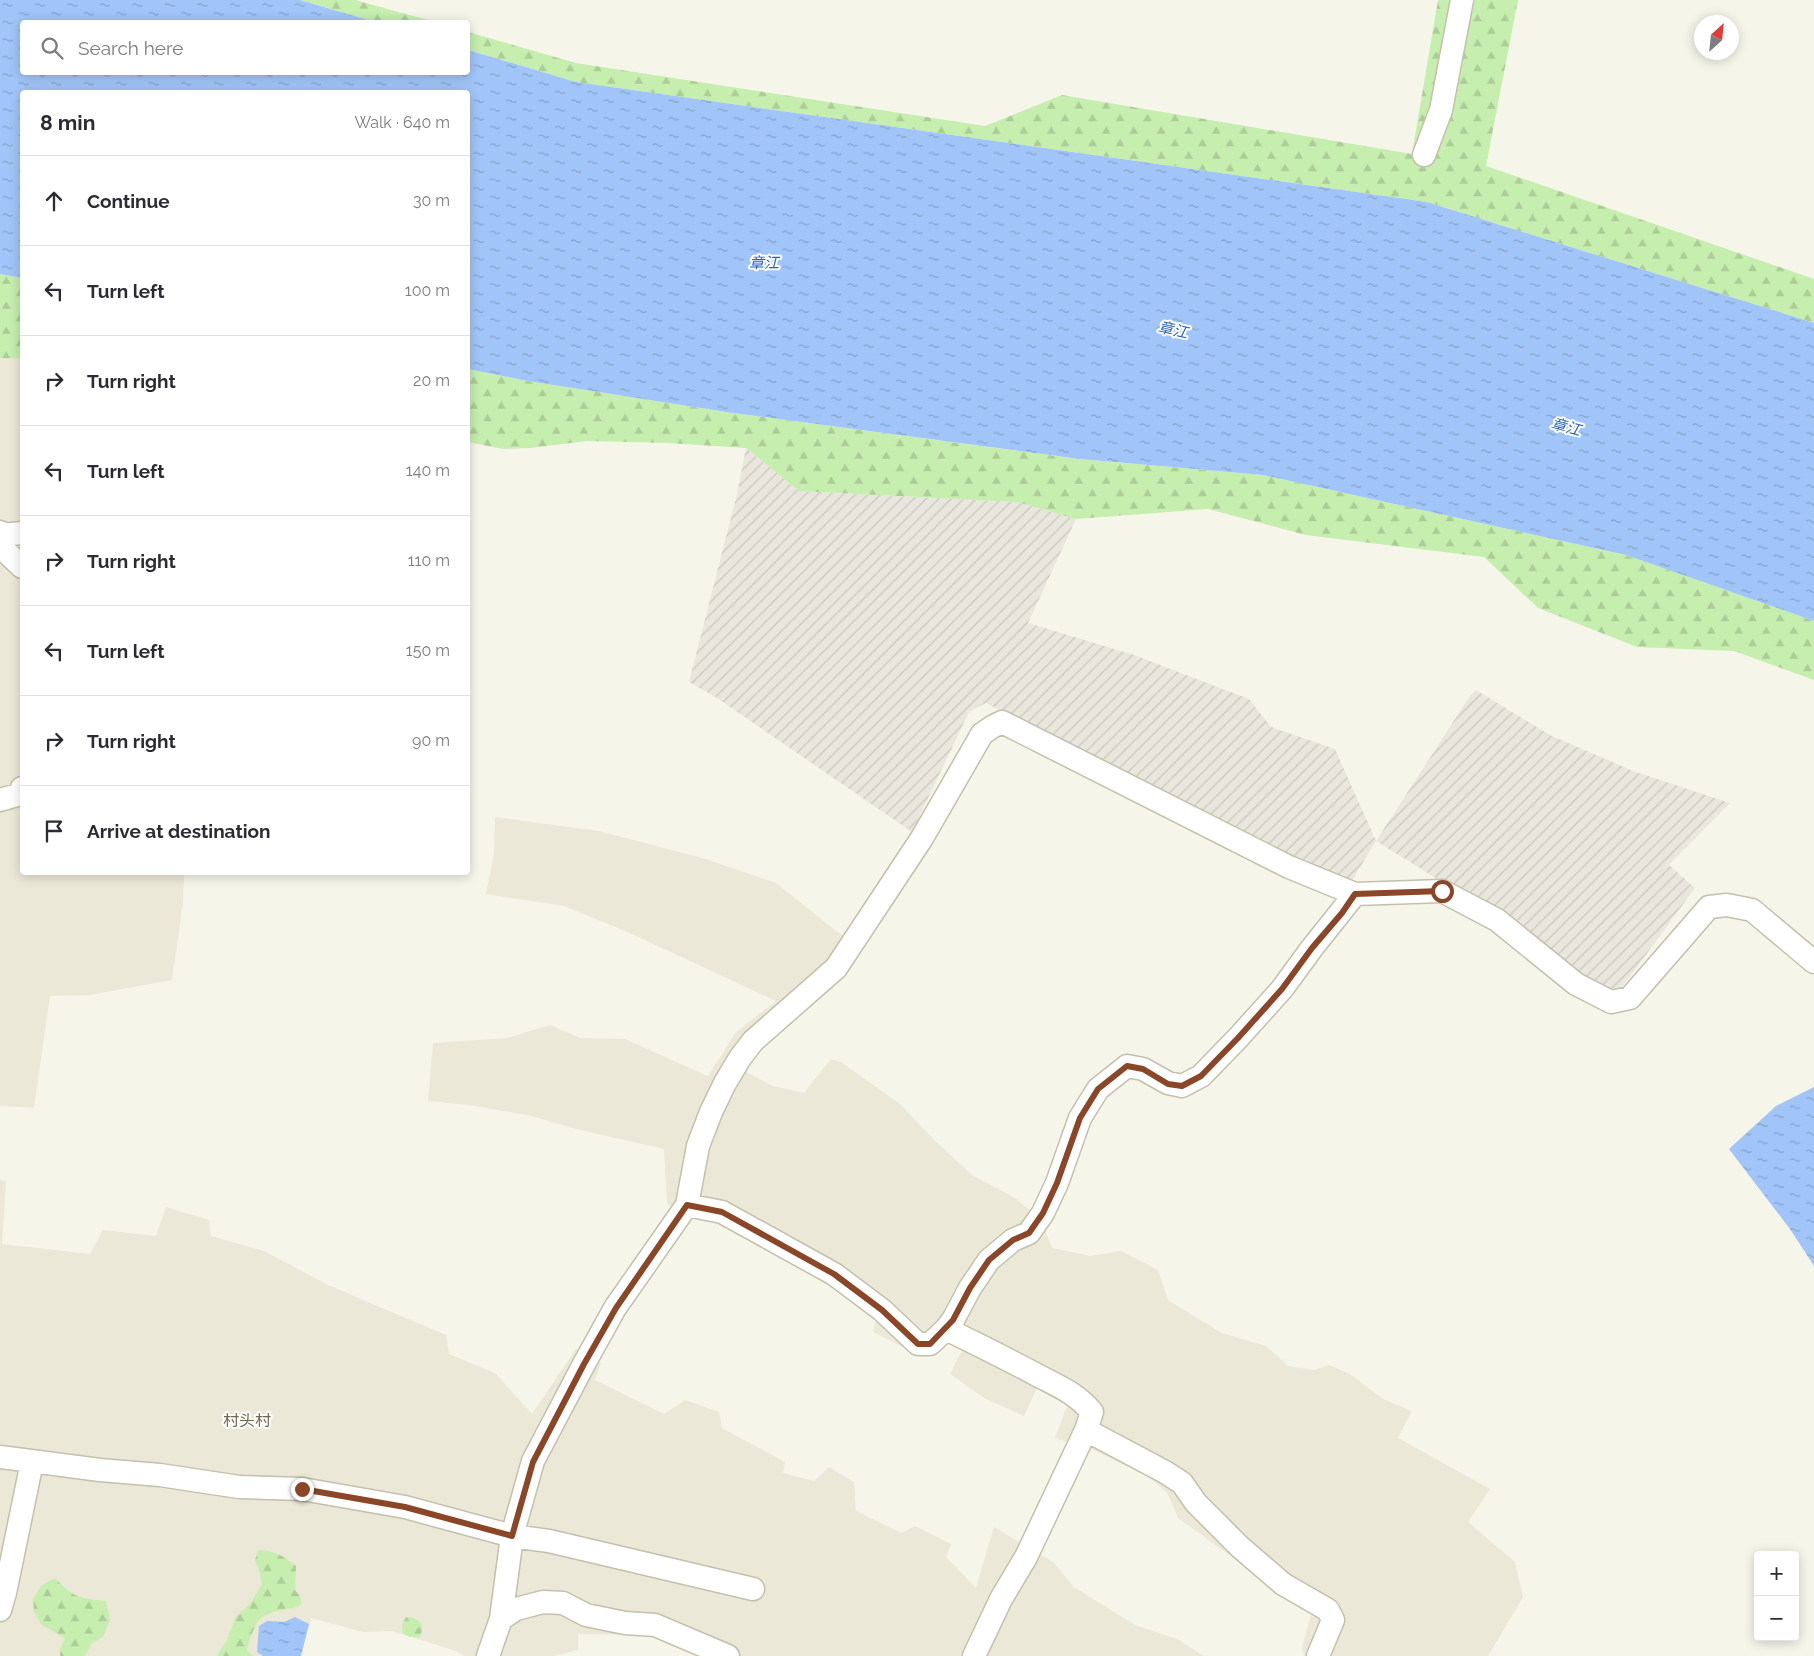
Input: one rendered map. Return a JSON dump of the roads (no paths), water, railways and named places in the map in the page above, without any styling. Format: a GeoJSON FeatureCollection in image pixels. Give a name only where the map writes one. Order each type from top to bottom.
{"type":"FeatureCollection","features":[{"type":"Feature","properties":{"kind":"street"},"geometry":{"type":"LineString","coordinates":[[1424,155],[1441,110],[1462,0]]}},
{"type":"Feature","properties":{"kind":"street"},"geometry":{"type":"LineString","coordinates":[[8,533],[3,549],[20,565]]}},
{"type":"Feature","properties":{"kind":"street"},"geometry":{"type":"LineString","coordinates":[[488,1656],[501,1619],[512,1536],[533,1462],[584,1364],[616,1308],[687,1205],[698,1146],[721,1090],[740,1058],[754,1041],[836,968],[922,838],[982,734],[992,727],[1002,722],[1289,867],[1355,894],[1442,891],[1497,920],[1576,984],[1611,1002],[1630,998],[1708,907],[1727,905],[1752,910],[1814,962]]}},
{"type":"Feature","properties":{"kind":"street"},"geometry":{"type":"LineString","coordinates":[[0,800],[20,794]]}},
{"type":"Feature","properties":{"kind":"street"},"geometry":{"type":"LineString","coordinates":[[687,1205],[722,1212],[834,1274],[882,1310],[918,1344],[930,1344],[953,1320],[970,1288],[989,1260],[1013,1240],[1029,1233],[1043,1213],[1057,1183],[1080,1118],[1098,1089],[1127,1066],[1143,1069],[1168,1084],[1182,1086],[1201,1076],[1282,989],[1355,894]]}},
{"type":"Feature","properties":{"kind":"street"},"geometry":{"type":"LineString","coordinates":[[946,1329],[996,1353],[1082,1400],[1092,1412],[1086,1430],[1026,1557],[1000,1599],[974,1656]]}},
{"type":"Feature","properties":{"kind":"street"},"geometry":{"type":"LineString","coordinates":[[1086,1430],[1182,1483],[1196,1503],[1240,1547],[1283,1584],[1328,1610],[1333,1620],[1318,1656]]}},
{"type":"Feature","properties":{"kind":"street"},"geometry":{"type":"LineString","coordinates":[[0,1457],[160,1475],[238,1487],[302,1489],[405,1507],[512,1536],[549,1541],[753,1589]]}},
{"type":"Feature","properties":{"kind":"street"},"geometry":{"type":"LineString","coordinates":[[0,1610],[32,1462]]}},
{"type":"Feature","properties":{"kind":"street"},"geometry":{"type":"LineString","coordinates":[[501,1619],[516,1609],[543,1602],[564,1603],[586,1615],[625,1623],[655,1625],[728,1656]]}},
{"type":"Feature","properties":{"kind":"water","name":"章江"},"geometry":{"type":"Polygon","coordinates":[[[0,0],[300,0],[368,20],[20,20],[20,75],[470,75],[470,51],[576,82],[1427,202],[1814,323],[1814,621],[1626,555],[1263,475],[1080,459],[733,413],[528,381],[470,369],[470,90],[20,90],[20,278],[0,274],[0,0]]]}},
{"type":"Feature","properties":{"kind":"water"},"geometry":{"type":"Polygon","coordinates":[[[1814,1087],[1814,1266],[1790,1229],[1729,1149],[1776,1106],[1814,1087]]]}},
{"type":"Feature","properties":{"kind":"water"},"geometry":{"type":"Polygon","coordinates":[[[295,1617],[309,1624],[301,1656],[263,1656],[257,1652],[259,1626],[267,1621],[284,1622],[295,1617]]]}},
{"type":"Feature","properties":{"kind":"district","name":"村头村"},"geometry":{"type":"Point","coordinates":[247,1420]}}]}
